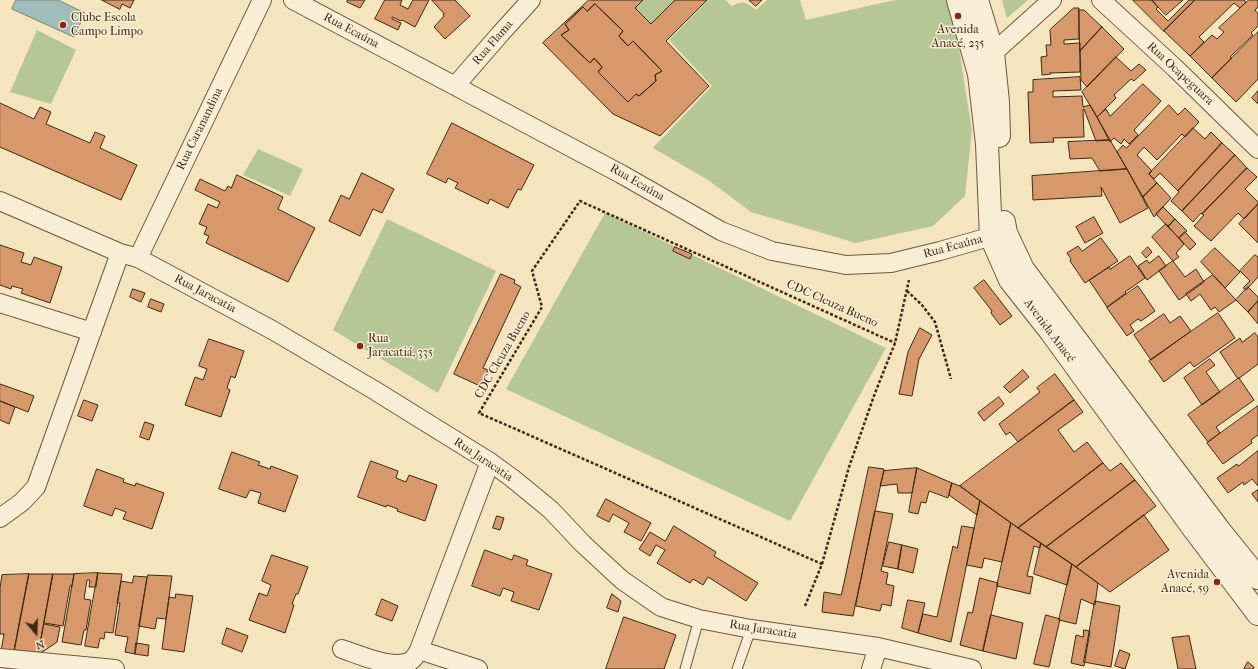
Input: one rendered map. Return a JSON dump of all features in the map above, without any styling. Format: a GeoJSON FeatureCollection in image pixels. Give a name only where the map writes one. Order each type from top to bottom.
{"type":"FeatureCollection","features":[{"type":"Feature","properties":{"kind":"street","name":"Rua Caranandina"},"geometry":{"type":"LineString","coordinates":[[138,258],[262,0]]}},
{"type":"Feature","properties":{"kind":"street","name":"Rua Ecaúna"},"geometry":{"type":"LineString","coordinates":[[292,0],[621,174],[721,231],[772,251],[846,265],[891,263],[999,235]]}},
{"type":"Feature","properties":{"kind":"street","name":"Rua Flama"},"geometry":{"type":"LineString","coordinates":[[455,86],[531,0]]}},
{"type":"Feature","properties":{"kind":"street","name":"Avenida Anacé"},"geometry":{"type":"LineString","coordinates":[[958,0],[984,58]]}},
{"type":"Feature","properties":{"kind":"street","name":"Avenida Anacé"},"geometry":{"type":"LineString","coordinates":[[977,0],[984,58],[978,74],[999,235],[1010,280],[1044,309],[1258,578]]}},
{"type":"Feature","properties":{"kind":"street"},"geometry":{"type":"LineString","coordinates":[[984,58],[1052,0]]}},
{"type":"Feature","properties":{"kind":"street","name":"Rua Ocapeguara"},"geometry":{"type":"LineString","coordinates":[[1101,0],[1258,148]]}},
{"type":"Feature","properties":{"kind":"street","name":"Rua Jaracatia"},"geometry":{"type":"LineString","coordinates":[[0,201],[120,253],[138,258],[274,331],[490,462],[551,510],[583,544],[622,580],[661,607],[699,619],[751,629],[878,647],[972,669]]}},
{"type":"Feature","properties":{"kind":"street"},"geometry":{"type":"LineString","coordinates":[[0,518],[22,502],[36,487],[120,253]]}},
{"type":"Feature","properties":{"kind":"street"},"geometry":{"type":"LineString","coordinates":[[0,303],[92,332]]}},
{"type":"Feature","properties":{"kind":"street","name":"Avenida Anacé"},"geometry":{"type":"LineString","coordinates":[[1044,309],[1193,528],[1258,614]]}},
{"type":"Feature","properties":{"kind":"street"},"geometry":{"type":"LineString","coordinates":[[342,649],[386,663],[399,664],[411,662],[420,650],[490,462]]}},
{"type":"Feature","properties":{"kind":"street"},"geometry":{"type":"LineString","coordinates":[[871,669],[878,647]]}},
{"type":"Feature","properties":{"kind":"street"},"geometry":{"type":"LineString","coordinates":[[420,650],[478,669]]}},
{"type":"Feature","properties":{"kind":"street"},"geometry":{"type":"LineString","coordinates":[[0,658],[115,669]]}},
{"type":"Feature","properties":{"kind":"lane"},"geometry":{"type":"LineString","coordinates":[[685,669],[699,619]]}},
{"type":"Feature","properties":{"kind":"lane"},"geometry":{"type":"LineString","coordinates":[[737,669],[751,629]]}},
{"type":"Feature","properties":{"kind":"path","name":"CDC Cleuza Bueno"},"geometry":{"type":"LineString","coordinates":[[822,564],[479,414],[542,307],[532,271],[580,201],[895,343]]}},
{"type":"Feature","properties":{"kind":"path"},"geometry":{"type":"LineString","coordinates":[[806,606],[822,564],[849,467],[875,393],[895,343],[914,257]]}},
{"type":"Feature","properties":{"kind":"path"},"geometry":{"type":"LineString","coordinates":[[907,291],[922,305],[935,322],[951,379]]}},
{"type":"Feature","properties":{"kind":"green space"},"geometry":{"type":"Polygon","coordinates":[[[643,0],[675,0],[651,24],[635,8],[643,0]]]}},
{"type":"Feature","properties":{"kind":"green space"},"geometry":{"type":"Polygon","coordinates":[[[708,0],[725,0],[732,6],[739,3],[744,3],[756,10],[767,0],[800,0],[806,20],[895,0],[952,0],[972,130],[965,196],[933,226],[856,243],[751,212],[708,180],[653,148],[712,86],[669,40],[708,0]]]}},
{"type":"Feature","properties":{"kind":"green space"},"geometry":{"type":"Polygon","coordinates":[[[1002,0],[1028,0],[1007,18],[1002,0]]]}},
{"type":"Feature","properties":{"kind":"green space"},"geometry":{"type":"Polygon","coordinates":[[[37,30],[76,50],[51,104],[10,92],[37,30]]]}},
{"type":"Feature","properties":{"kind":"green space"},"geometry":{"type":"Polygon","coordinates":[[[258,149],[303,169],[290,196],[243,175],[258,149]]]}},
{"type":"Feature","properties":{"kind":"green space"},"geometry":{"type":"Polygon","coordinates":[[[605,213],[886,348],[790,521],[506,389],[605,213]]]}},
{"type":"Feature","properties":{"kind":"green space"},"geometry":{"type":"Polygon","coordinates":[[[387,219],[496,271],[438,393],[333,330],[387,219]]]}},
{"type":"Feature","properties":{"kind":"water","name":"Clube Escola Campo Limpo"},"geometry":{"type":"Polygon","coordinates":[[[16,0],[58,0],[85,13],[74,37],[12,9],[16,0]]]}},
{"type":"Feature","properties":{"kind":"building"},"geometry":{"type":"Polygon","coordinates":[[[102,0],[134,0],[130,8],[122,4],[120,9],[102,0]]]}},
{"type":"Feature","properties":{"kind":"building"},"geometry":{"type":"Polygon","coordinates":[[[348,0],[365,0],[360,8],[347,2],[348,0]]]}},
{"type":"Feature","properties":{"kind":"building"},"geometry":{"type":"Polygon","coordinates":[[[385,0],[402,0],[400,5],[408,9],[413,0],[429,0],[415,27],[402,20],[401,21],[392,17],[392,19],[401,23],[398,30],[375,19],[385,0]]]}},
{"type":"Feature","properties":{"kind":"building"},"geometry":{"type":"Polygon","coordinates":[[[432,0],[455,0],[470,16],[445,39],[434,27],[444,16],[444,14],[432,0]]]}},
{"type":"Feature","properties":{"kind":"building"},"geometry":{"type":"Polygon","coordinates":[[[589,0],[643,0],[635,8],[651,24],[675,0],[707,0],[666,41],[709,86],[660,136],[613,114],[543,43],[589,0]],[[595,4],[587,11],[583,7],[565,24],[569,30],[561,35],[590,63],[594,58],[602,67],[598,72],[628,102],[636,94],[639,96],[656,81],[655,75],[662,71],[633,41],[628,46],[619,36],[623,31],[595,4]]]}},
{"type":"Feature","properties":{"kind":"building"},"geometry":{"type":"Polygon","coordinates":[[[749,0],[762,0],[756,6],[749,0]]]}},
{"type":"Feature","properties":{"kind":"building"},"geometry":{"type":"Polygon","coordinates":[[[1133,0],[1152,0],[1158,7],[1156,9],[1168,21],[1189,0],[1195,0],[1164,31],[1133,0]]]}},
{"type":"Feature","properties":{"kind":"building"},"geometry":{"type":"Polygon","coordinates":[[[1152,0],[1183,0],[1166,15],[1152,0]]]}},
{"type":"Feature","properties":{"kind":"building"},"geometry":{"type":"Polygon","coordinates":[[[1195,0],[1244,0],[1246,2],[1240,8],[1234,3],[1199,37],[1204,42],[1190,56],[1164,31],[1195,0]]]}},
{"type":"Feature","properties":{"kind":"building"},"geometry":{"type":"Polygon","coordinates":[[[1249,0],[1258,0],[1258,7],[1255,10],[1258,14],[1258,26],[1251,33],[1253,35],[1230,57],[1232,58],[1212,78],[1190,56],[1212,35],[1217,39],[1224,32],[1219,28],[1249,0]]]}},
{"type":"Feature","properties":{"kind":"building"},"geometry":{"type":"Polygon","coordinates":[[[595,4],[623,31],[619,36],[628,46],[633,41],[662,71],[655,75],[656,81],[639,96],[636,94],[628,102],[598,72],[602,67],[594,58],[590,63],[561,35],[569,30],[565,24],[583,7],[587,11],[595,4]]]}},
{"type":"Feature","properties":{"kind":"building"},"geometry":{"type":"Polygon","coordinates":[[[1074,8],[1079,8],[1079,39],[1064,40],[1064,44],[1080,43],[1080,72],[1050,73],[1051,74],[1042,75],[1041,57],[1047,56],[1046,45],[1051,45],[1050,30],[1074,8]]]}},
{"type":"Feature","properties":{"kind":"building"},"geometry":{"type":"Polygon","coordinates":[[[1079,10],[1084,10],[1102,27],[1080,51],[1079,10]]]}},
{"type":"Feature","properties":{"kind":"building"},"geometry":{"type":"Polygon","coordinates":[[[1102,27],[1124,49],[1087,87],[1081,80],[1080,51],[1102,27]]]}},
{"type":"Feature","properties":{"kind":"building"},"geometry":{"type":"Polygon","coordinates":[[[1258,32],[1258,79],[1236,102],[1212,78],[1258,32]]]}},
{"type":"Feature","properties":{"kind":"building"},"geometry":{"type":"Polygon","coordinates":[[[1116,57],[1131,71],[1139,64],[1146,70],[1134,81],[1131,79],[1114,95],[1116,98],[1097,117],[1082,92],[1116,57]]]}},
{"type":"Feature","properties":{"kind":"building"},"geometry":{"type":"Polygon","coordinates":[[[1080,77],[1081,90],[1053,91],[1053,97],[1082,96],[1083,107],[1090,105],[1110,140],[1096,141],[1084,109],[1084,137],[1053,138],[1054,142],[1030,143],[1028,92],[1033,92],[1033,80],[1080,77]]]}},
{"type":"Feature","properties":{"kind":"building"},"geometry":{"type":"Polygon","coordinates":[[[1143,84],[1161,101],[1134,130],[1138,135],[1129,144],[1124,139],[1121,144],[1114,138],[1110,142],[1097,117],[1106,109],[1110,116],[1143,84]]]}},
{"type":"Feature","properties":{"kind":"building"},"geometry":{"type":"Polygon","coordinates":[[[1258,91],[1258,104],[1252,98],[1258,91]]]}},
{"type":"Feature","properties":{"kind":"building"},"geometry":{"type":"Polygon","coordinates":[[[0,103],[34,119],[40,107],[51,112],[46,124],[90,143],[95,132],[105,136],[100,148],[137,165],[121,200],[0,147],[0,103]]]}},
{"type":"Feature","properties":{"kind":"building"},"geometry":{"type":"Polygon","coordinates":[[[1169,105],[1178,115],[1185,108],[1199,122],[1185,137],[1182,134],[1157,160],[1144,147],[1137,155],[1152,171],[1149,174],[1157,183],[1143,197],[1117,152],[1123,145],[1126,148],[1169,105]]]}},
{"type":"Feature","properties":{"kind":"building"},"geometry":{"type":"Polygon","coordinates":[[[452,123],[534,165],[521,190],[518,189],[508,208],[490,199],[488,204],[455,188],[458,183],[448,178],[446,183],[427,174],[452,123]]]}},
{"type":"Feature","properties":{"kind":"building"},"geometry":{"type":"Polygon","coordinates":[[[1193,128],[1205,139],[1211,132],[1222,143],[1178,191],[1160,173],[1154,179],[1149,174],[1193,128]]]}},
{"type":"Feature","properties":{"kind":"building"},"geometry":{"type":"Polygon","coordinates":[[[1110,140],[1127,169],[1100,171],[1092,158],[1070,159],[1068,142],[1110,140]]]}},
{"type":"Feature","properties":{"kind":"building"},"geometry":{"type":"Polygon","coordinates":[[[1222,143],[1235,155],[1182,211],[1171,201],[1179,192],[1178,191],[1222,143]]]}},
{"type":"Feature","properties":{"kind":"building"},"geometry":{"type":"Polygon","coordinates":[[[1235,155],[1247,168],[1193,222],[1182,211],[1235,155]]]}},
{"type":"Feature","properties":{"kind":"building"},"geometry":{"type":"Polygon","coordinates":[[[1247,168],[1257,177],[1245,189],[1258,202],[1258,204],[1244,219],[1238,213],[1211,241],[1194,226],[1204,215],[1202,214],[1247,168]]]}},
{"type":"Feature","properties":{"kind":"building"},"geometry":{"type":"Polygon","coordinates":[[[1127,169],[1148,208],[1120,223],[1101,187],[1102,196],[1033,200],[1032,176],[1127,169]]]}},
{"type":"Feature","properties":{"kind":"building"},"geometry":{"type":"Polygon","coordinates":[[[362,173],[394,189],[382,213],[373,209],[360,236],[329,221],[341,195],[349,199],[362,173]]]}},
{"type":"Feature","properties":{"kind":"building"},"geometry":{"type":"Polygon","coordinates":[[[237,175],[283,197],[278,209],[315,228],[288,282],[206,243],[209,236],[204,234],[207,227],[199,224],[208,204],[217,208],[220,202],[195,190],[200,179],[225,191],[228,186],[231,188],[237,175]]]}},
{"type":"Feature","properties":{"kind":"building"},"geometry":{"type":"Polygon","coordinates":[[[1157,183],[1171,198],[1154,217],[1143,197],[1157,183]]]}},
{"type":"Feature","properties":{"kind":"building"},"geometry":{"type":"Polygon","coordinates":[[[1258,204],[1258,243],[1239,224],[1258,204]]]}},
{"type":"Feature","properties":{"kind":"building"},"geometry":{"type":"Polygon","coordinates":[[[1163,207],[1175,219],[1168,227],[1156,214],[1163,207]]]}},
{"type":"Feature","properties":{"kind":"building"},"geometry":{"type":"Polygon","coordinates":[[[1094,217],[1103,233],[1085,243],[1076,227],[1094,217]]]}},
{"type":"Feature","properties":{"kind":"building"},"geometry":{"type":"Polygon","coordinates":[[[1175,219],[1187,231],[1179,238],[1168,227],[1175,219]]]}},
{"type":"Feature","properties":{"kind":"building"},"geometry":{"type":"Polygon","coordinates":[[[1166,224],[1184,244],[1176,253],[1179,257],[1173,261],[1152,237],[1166,224]]]}},
{"type":"Feature","properties":{"kind":"building"},"geometry":{"type":"Polygon","coordinates":[[[1185,232],[1196,244],[1190,250],[1179,238],[1185,232]]]}},
{"type":"Feature","properties":{"kind":"building"},"geometry":{"type":"Polygon","coordinates":[[[1101,238],[1118,261],[1085,283],[1070,261],[1071,259],[1067,253],[1078,246],[1082,251],[1101,238]]]}},
{"type":"Feature","properties":{"kind":"building"},"geometry":{"type":"Polygon","coordinates":[[[0,245],[24,253],[21,262],[31,265],[34,257],[62,267],[50,303],[21,293],[23,289],[12,286],[11,289],[0,285],[0,245]]]}},
{"type":"Feature","properties":{"kind":"building"},"geometry":{"type":"Polygon","coordinates":[[[675,247],[692,254],[690,259],[673,251],[675,247]]]}},
{"type":"Feature","properties":{"kind":"building"},"geometry":{"type":"Polygon","coordinates":[[[1148,247],[1152,252],[1146,258],[1142,253],[1148,247]]]}},
{"type":"Feature","properties":{"kind":"building"},"geometry":{"type":"Polygon","coordinates":[[[1215,248],[1240,272],[1225,288],[1201,262],[1215,248]]]}},
{"type":"Feature","properties":{"kind":"building"},"geometry":{"type":"Polygon","coordinates":[[[1255,255],[1258,257],[1258,277],[1246,290],[1243,288],[1250,281],[1240,271],[1255,255]]]}},
{"type":"Feature","properties":{"kind":"building"},"geometry":{"type":"Polygon","coordinates":[[[1130,256],[1145,278],[1107,307],[1089,280],[1130,256]]]}},
{"type":"Feature","properties":{"kind":"building"},"geometry":{"type":"Polygon","coordinates":[[[1159,256],[1166,266],[1147,280],[1138,266],[1147,260],[1149,263],[1159,256]]]}},
{"type":"Feature","properties":{"kind":"building"},"geometry":{"type":"Polygon","coordinates":[[[1173,261],[1185,277],[1196,269],[1204,282],[1179,300],[1159,271],[1173,261]]]}},
{"type":"Feature","properties":{"kind":"building"},"geometry":{"type":"Polygon","coordinates":[[[501,274],[515,280],[514,283],[521,287],[483,368],[488,370],[480,386],[454,374],[501,274]]]}},
{"type":"Feature","properties":{"kind":"building"},"geometry":{"type":"Polygon","coordinates":[[[1213,275],[1236,300],[1219,312],[1215,307],[1211,310],[1200,294],[1191,301],[1186,294],[1213,275]]]}},
{"type":"Feature","properties":{"kind":"building"},"geometry":{"type":"Polygon","coordinates":[[[984,280],[1012,316],[1000,325],[991,313],[992,311],[974,288],[984,280]]]}},
{"type":"Feature","properties":{"kind":"building"},"geometry":{"type":"Polygon","coordinates":[[[1138,286],[1155,311],[1141,321],[1138,319],[1130,325],[1134,331],[1127,336],[1107,308],[1138,286]]]}},
{"type":"Feature","properties":{"kind":"building"},"geometry":{"type":"Polygon","coordinates":[[[1248,287],[1258,297],[1258,301],[1248,312],[1236,300],[1248,287]]]}},
{"type":"Feature","properties":{"kind":"building"},"geometry":{"type":"Polygon","coordinates":[[[133,289],[145,293],[141,302],[130,297],[133,289]]]}},
{"type":"Feature","properties":{"kind":"building"},"geometry":{"type":"Polygon","coordinates":[[[151,299],[164,304],[161,312],[148,307],[151,299]]]}},
{"type":"Feature","properties":{"kind":"building"},"geometry":{"type":"Polygon","coordinates":[[[1258,301],[1258,324],[1248,312],[1258,301]]]}},
{"type":"Feature","properties":{"kind":"building"},"geometry":{"type":"Polygon","coordinates":[[[1218,313],[1235,338],[1194,367],[1190,362],[1164,382],[1149,361],[1218,313]]]}},
{"type":"Feature","properties":{"kind":"building"},"geometry":{"type":"Polygon","coordinates":[[[1164,314],[1170,323],[1180,316],[1191,331],[1151,360],[1134,335],[1164,314]]]}},
{"type":"Feature","properties":{"kind":"building"},"geometry":{"type":"Polygon","coordinates":[[[920,328],[932,335],[919,359],[912,396],[899,394],[908,352],[920,328]]]}},
{"type":"Feature","properties":{"kind":"building"},"geometry":{"type":"Polygon","coordinates":[[[1255,333],[1258,337],[1258,364],[1238,379],[1220,352],[1240,338],[1242,342],[1255,333]]]}},
{"type":"Feature","properties":{"kind":"building"},"geometry":{"type":"Polygon","coordinates":[[[209,339],[244,351],[235,378],[231,376],[227,388],[230,390],[221,417],[185,405],[195,377],[203,380],[207,369],[199,366],[209,339]]]}},
{"type":"Feature","properties":{"kind":"building"},"geometry":{"type":"Polygon","coordinates":[[[1210,359],[1215,365],[1206,372],[1220,392],[1202,405],[1184,378],[1210,359]]]}},
{"type":"Feature","properties":{"kind":"building"},"geometry":{"type":"Polygon","coordinates":[[[1023,370],[1029,377],[1010,393],[1004,387],[1023,370]]]}},
{"type":"Feature","properties":{"kind":"building"},"geometry":{"type":"Polygon","coordinates":[[[1055,374],[1074,400],[1018,442],[1010,432],[1006,435],[999,424],[1040,392],[1037,388],[1055,374]]]}},
{"type":"Feature","properties":{"kind":"building"},"geometry":{"type":"Polygon","coordinates":[[[1239,378],[1254,400],[1216,427],[1220,433],[1208,442],[1188,415],[1239,378]]]}},
{"type":"Feature","properties":{"kind":"building"},"geometry":{"type":"Polygon","coordinates":[[[0,384],[34,396],[28,412],[0,401],[0,384]]]}},
{"type":"Feature","properties":{"kind":"building"},"geometry":{"type":"Polygon","coordinates":[[[999,397],[1004,404],[984,421],[978,413],[999,397]]]}},
{"type":"Feature","properties":{"kind":"building"},"geometry":{"type":"Polygon","coordinates":[[[84,400],[98,405],[92,421],[78,416],[84,400]]]}},
{"type":"Feature","properties":{"kind":"building"},"geometry":{"type":"Polygon","coordinates":[[[1074,400],[1083,412],[1058,430],[1074,452],[1087,442],[1103,463],[1018,528],[960,486],[1074,400]]]}},
{"type":"Feature","properties":{"kind":"building"},"geometry":{"type":"Polygon","coordinates":[[[0,401],[15,407],[9,424],[0,420],[0,401]]]}},
{"type":"Feature","properties":{"kind":"building"},"geometry":{"type":"Polygon","coordinates":[[[1258,406],[1258,435],[1251,440],[1252,443],[1223,464],[1207,443],[1258,406]]]}},
{"type":"Feature","properties":{"kind":"building"},"geometry":{"type":"Polygon","coordinates":[[[145,422],[154,425],[149,440],[140,437],[145,422]]]}},
{"type":"Feature","properties":{"kind":"building"},"geometry":{"type":"Polygon","coordinates":[[[1258,451],[1258,486],[1252,479],[1244,485],[1243,482],[1228,493],[1217,478],[1237,464],[1238,466],[1258,451]]]}},
{"type":"Feature","properties":{"kind":"building"},"geometry":{"type":"Polygon","coordinates":[[[232,452],[260,462],[258,465],[270,469],[271,466],[298,476],[285,512],[258,503],[261,493],[250,490],[246,498],[219,489],[232,452]]]}},
{"type":"Feature","properties":{"kind":"building"},"geometry":{"type":"Polygon","coordinates":[[[371,461],[398,471],[396,478],[406,482],[409,475],[437,485],[425,521],[397,511],[398,509],[387,505],[386,507],[358,497],[371,461]]]}},
{"type":"Feature","properties":{"kind":"building"},"geometry":{"type":"Polygon","coordinates":[[[1103,463],[1110,471],[1121,463],[1135,480],[1046,547],[1018,528],[1103,463]]]}},
{"type":"Feature","properties":{"kind":"building"},"geometry":{"type":"Polygon","coordinates":[[[869,467],[884,469],[853,616],[822,612],[824,592],[841,595],[869,467]]]}},
{"type":"Feature","properties":{"kind":"building"},"geometry":{"type":"Polygon","coordinates":[[[917,468],[952,483],[948,498],[929,491],[926,503],[921,502],[918,514],[909,512],[917,468]]]}},
{"type":"Feature","properties":{"kind":"building"},"geometry":{"type":"Polygon","coordinates":[[[917,468],[912,493],[898,493],[897,484],[880,486],[884,471],[917,468]]]}},
{"type":"Feature","properties":{"kind":"building"},"geometry":{"type":"Polygon","coordinates":[[[97,469],[124,479],[123,482],[135,486],[136,483],[164,493],[152,529],[123,519],[126,512],[115,508],[112,516],[84,506],[97,469]]]}},
{"type":"Feature","properties":{"kind":"building"},"geometry":{"type":"Polygon","coordinates":[[[1135,480],[1156,506],[1076,567],[1046,547],[1135,480]]]}},
{"type":"Feature","properties":{"kind":"building"},"geometry":{"type":"Polygon","coordinates":[[[952,483],[960,486],[980,501],[977,515],[949,495],[952,483]]]}},
{"type":"Feature","properties":{"kind":"building"},"geometry":{"type":"Polygon","coordinates":[[[1258,490],[1258,502],[1252,494],[1258,490]]]}},
{"type":"Feature","properties":{"kind":"building"},"geometry":{"type":"Polygon","coordinates":[[[606,499],[651,523],[641,541],[624,532],[629,523],[613,514],[609,522],[597,516],[606,499]]]}},
{"type":"Feature","properties":{"kind":"building"},"geometry":{"type":"Polygon","coordinates":[[[980,501],[1011,523],[1002,562],[984,558],[982,568],[967,565],[980,501]]]}},
{"type":"Feature","properties":{"kind":"building"},"geometry":{"type":"Polygon","coordinates":[[[875,511],[893,514],[881,571],[888,573],[886,584],[894,586],[891,606],[882,604],[880,611],[856,606],[875,511]]]}},
{"type":"Feature","properties":{"kind":"building"},"geometry":{"type":"Polygon","coordinates":[[[1144,515],[1169,550],[1110,592],[1076,567],[1144,515]]]}},
{"type":"Feature","properties":{"kind":"building"},"geometry":{"type":"Polygon","coordinates":[[[497,516],[504,518],[500,530],[493,528],[497,516]]]}},
{"type":"Feature","properties":{"kind":"building"},"geometry":{"type":"Polygon","coordinates":[[[1011,523],[1041,543],[1040,548],[1034,546],[1027,576],[1033,577],[1030,594],[997,586],[1011,523]]]}},
{"type":"Feature","properties":{"kind":"building"},"geometry":{"type":"Polygon","coordinates":[[[674,526],[716,552],[714,556],[758,583],[746,601],[708,577],[703,585],[693,579],[690,583],[657,563],[665,550],[656,545],[650,556],[639,549],[650,532],[665,541],[674,526]]]}},
{"type":"Feature","properties":{"kind":"building"},"geometry":{"type":"Polygon","coordinates":[[[962,526],[974,528],[951,642],[918,633],[923,614],[937,617],[953,546],[957,548],[962,526]]]}},
{"type":"Feature","properties":{"kind":"building"},"geometry":{"type":"Polygon","coordinates":[[[889,542],[902,545],[898,569],[883,566],[889,542]]]}},
{"type":"Feature","properties":{"kind":"building"},"geometry":{"type":"Polygon","coordinates":[[[1041,543],[1072,564],[1067,585],[1034,574],[1041,543]]]}},
{"type":"Feature","properties":{"kind":"building"},"geometry":{"type":"Polygon","coordinates":[[[902,545],[918,549],[913,573],[898,569],[902,545]]]}},
{"type":"Feature","properties":{"kind":"building"},"geometry":{"type":"Polygon","coordinates":[[[485,550],[512,560],[514,555],[528,560],[526,565],[552,574],[539,610],[511,601],[514,592],[503,588],[500,596],[472,586],[485,550]]]}},
{"type":"Feature","properties":{"kind":"building"},"geometry":{"type":"Polygon","coordinates":[[[272,555],[308,567],[298,594],[296,594],[292,604],[294,605],[285,633],[249,620],[259,593],[267,596],[271,585],[262,581],[272,555]]]}},
{"type":"Feature","properties":{"kind":"building"},"geometry":{"type":"Polygon","coordinates":[[[1072,564],[1098,583],[1095,605],[1081,599],[1076,624],[1059,620],[1072,564]]]}},
{"type":"Feature","properties":{"kind":"building"},"geometry":{"type":"Polygon","coordinates":[[[98,573],[122,574],[113,633],[105,632],[104,639],[100,638],[98,648],[85,646],[98,573]]]}},
{"type":"Feature","properties":{"kind":"building"},"geometry":{"type":"Polygon","coordinates":[[[98,573],[96,587],[89,587],[90,580],[87,580],[84,599],[91,600],[86,630],[84,630],[81,645],[62,642],[74,574],[98,573]]]}},
{"type":"Feature","properties":{"kind":"building"},"geometry":{"type":"Polygon","coordinates":[[[29,574],[14,652],[1,651],[4,634],[0,634],[0,588],[2,575],[29,574]]]}},
{"type":"Feature","properties":{"kind":"building"},"geometry":{"type":"Polygon","coordinates":[[[29,574],[53,574],[38,655],[14,652],[29,574]]]}},
{"type":"Feature","properties":{"kind":"building"},"geometry":{"type":"Polygon","coordinates":[[[53,574],[74,574],[72,586],[70,586],[63,626],[44,623],[53,574]]]}},
{"type":"Feature","properties":{"kind":"building"},"geometry":{"type":"Polygon","coordinates":[[[148,575],[172,576],[166,619],[157,618],[155,629],[139,626],[148,575]]]}},
{"type":"Feature","properties":{"kind":"building"},"geometry":{"type":"Polygon","coordinates":[[[134,576],[147,577],[135,654],[125,652],[128,637],[115,635],[120,603],[117,603],[121,581],[132,583],[134,576]]]}},
{"type":"Feature","properties":{"kind":"building"},"geometry":{"type":"Polygon","coordinates":[[[980,578],[998,583],[983,651],[960,645],[968,612],[972,613],[980,578]]]}},
{"type":"Feature","properties":{"kind":"building"},"geometry":{"type":"Polygon","coordinates":[[[176,594],[193,596],[184,652],[162,649],[169,597],[175,598],[176,594]]]}},
{"type":"Feature","properties":{"kind":"building"},"geometry":{"type":"Polygon","coordinates":[[[612,594],[621,601],[618,612],[607,608],[612,594]]]}},
{"type":"Feature","properties":{"kind":"building"},"geometry":{"type":"Polygon","coordinates":[[[382,599],[398,606],[392,621],[376,615],[382,599]]]}},
{"type":"Feature","properties":{"kind":"building"},"geometry":{"type":"Polygon","coordinates":[[[908,600],[925,603],[918,633],[902,628],[908,600]]]}},
{"type":"Feature","properties":{"kind":"building"},"geometry":{"type":"Polygon","coordinates":[[[1095,601],[1120,606],[1111,667],[1084,662],[1095,601]]]}},
{"type":"Feature","properties":{"kind":"building"},"geometry":{"type":"Polygon","coordinates":[[[991,615],[1023,623],[1016,659],[983,651],[991,615]]]}},
{"type":"Feature","properties":{"kind":"building"},"geometry":{"type":"Polygon","coordinates":[[[1046,615],[1060,619],[1049,667],[1034,664],[1046,615]]]}},
{"type":"Feature","properties":{"kind":"building"},"geometry":{"type":"Polygon","coordinates":[[[624,617],[676,635],[664,669],[606,669],[624,617]]]}},
{"type":"Feature","properties":{"kind":"building"},"geometry":{"type":"Polygon","coordinates":[[[44,624],[60,627],[57,642],[38,655],[44,624]]]}},
{"type":"Feature","properties":{"kind":"building"},"geometry":{"type":"Polygon","coordinates":[[[227,628],[248,636],[242,652],[222,644],[227,628]]]}},
{"type":"Feature","properties":{"kind":"building"},"geometry":{"type":"Polygon","coordinates":[[[1084,630],[1090,631],[1084,666],[1071,663],[1076,635],[1083,637],[1084,630]]]}},
{"type":"Feature","properties":{"kind":"building"},"geometry":{"type":"Polygon","coordinates":[[[1189,636],[1196,669],[1178,669],[1172,638],[1189,636]]]}},
{"type":"Feature","properties":{"kind":"building"},"geometry":{"type":"Polygon","coordinates":[[[136,643],[149,645],[148,656],[135,654],[136,643]]]}},
{"type":"Feature","properties":{"kind":"building"},"geometry":{"type":"Polygon","coordinates":[[[1120,650],[1130,654],[1125,669],[1115,666],[1120,650]]]}},
{"type":"Feature","properties":{"kind":"building"},"geometry":{"type":"Polygon","coordinates":[[[1248,662],[1254,667],[1253,669],[1244,669],[1248,662]]]}},
{"type":"Feature","properties":{"kind":"place","name":"Avenida Anacé, 235"},"geometry":{"type":"Point","coordinates":[958,16]}},
{"type":"Feature","properties":{"kind":"place","name":"Clube Escola Campo Limpo"},"geometry":{"type":"Point","coordinates":[63,25]}},
{"type":"Feature","properties":{"kind":"place","name":"Rua Jaracatiá, 335"},"geometry":{"type":"Point","coordinates":[360,346]}},
{"type":"Feature","properties":{"kind":"place","name":"Avenida Anacé, 59"},"geometry":{"type":"Point","coordinates":[1217,582]}}]}
